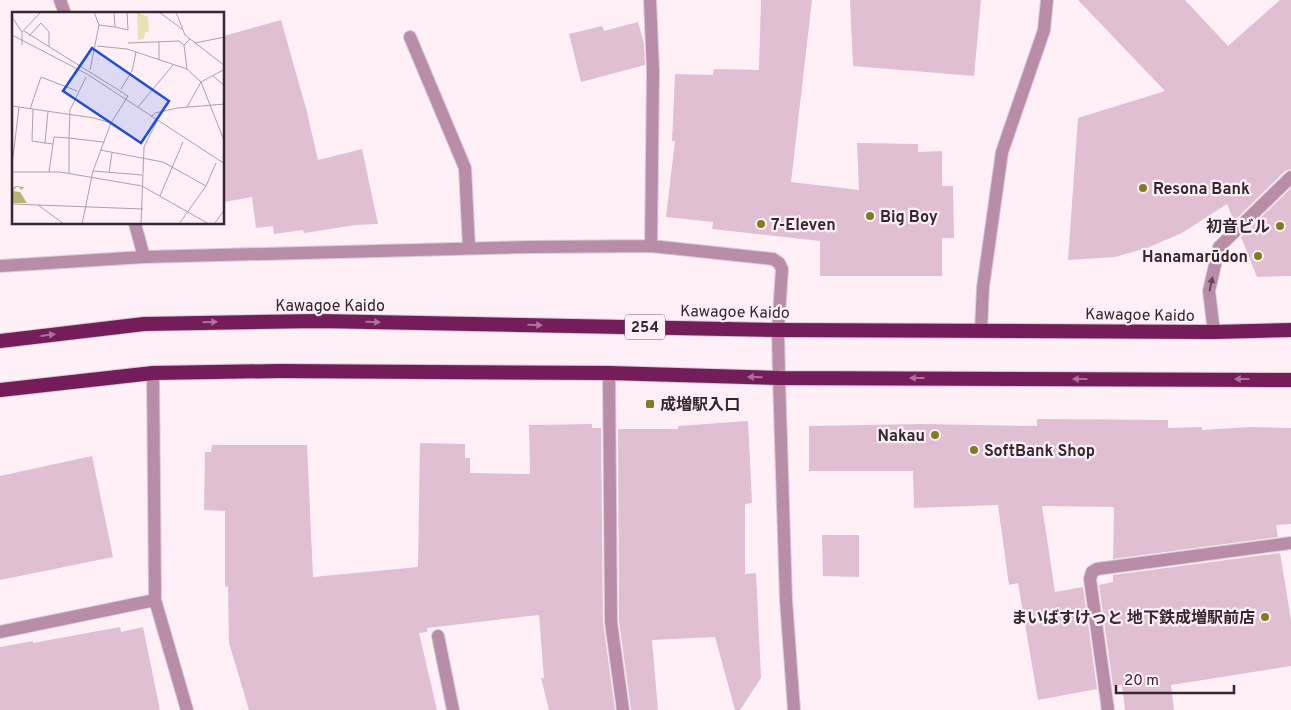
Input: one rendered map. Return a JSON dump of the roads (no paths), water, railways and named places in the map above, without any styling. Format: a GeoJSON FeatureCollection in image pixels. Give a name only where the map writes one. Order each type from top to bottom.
{"type":"FeatureCollection","features":[{"type":"Feature","properties":{"kind":"highway","name":"Kawagoe Kaido"},"geometry":{"type":"LineString","coordinates":[[0,341],[144,324],[319,321],[778,330],[1214,332],[1291,330]]}},
{"type":"Feature","properties":{"kind":"highway"},"geometry":{"type":"LineString","coordinates":[[0,390],[153,373],[279,370],[609,373],[779,378],[1291,380]]}},
{"type":"Feature","properties":{"kind":"street"},"geometry":{"type":"LineString","coordinates":[[650,0],[654,71],[651,246]]}},
{"type":"Feature","properties":{"kind":"street"},"geometry":{"type":"LineString","coordinates":[[981,330],[983,287],[1002,152],[1024,83],[1044,30],[1048,0]]}},
{"type":"Feature","properties":{"kind":"street"},"geometry":{"type":"LineString","coordinates":[[410,37],[465,168],[469,248]]}},
{"type":"Feature","properties":{"kind":"street"},"geometry":{"type":"LineString","coordinates":[[1214,332],[1209,291],[1220,247],[1291,177]]}},
{"type":"Feature","properties":{"kind":"street"},"geometry":{"type":"LineString","coordinates":[[135,225],[144,257]]}},
{"type":"Feature","properties":{"kind":"street"},"geometry":{"type":"LineString","coordinates":[[0,266],[144,257],[469,248],[651,246],[773,259],[779,263],[782,269],[778,330],[779,378],[786,600],[794,710]]}},
{"type":"Feature","properties":{"kind":"street"},"geometry":{"type":"LineString","coordinates":[[153,373],[155,600],[187,710]]}},
{"type":"Feature","properties":{"kind":"street"},"geometry":{"type":"LineString","coordinates":[[609,373],[611,622],[623,710]]}},
{"type":"Feature","properties":{"kind":"street"},"geometry":{"type":"LineString","coordinates":[[1108,710],[1090,579],[1092,572],[1097,569],[1291,543]]}},
{"type":"Feature","properties":{"kind":"street"},"geometry":{"type":"LineString","coordinates":[[0,632],[155,600]]}},
{"type":"Feature","properties":{"kind":"street"},"geometry":{"type":"LineString","coordinates":[[438,636],[453,710]]}},
{"type":"Feature","properties":{"kind":"place","name":"Resona Bank"},"geometry":{"type":"Point","coordinates":[1143,188]}},
{"type":"Feature","properties":{"kind":"place","name":"Big Boy"},"geometry":{"type":"Point","coordinates":[870,216]}},
{"type":"Feature","properties":{"kind":"place","name":"7-Eleven"},"geometry":{"type":"Point","coordinates":[761,224]}},
{"type":"Feature","properties":{"kind":"place","name":"初音ビル"},"geometry":{"type":"Point","coordinates":[1280,226]}},
{"type":"Feature","properties":{"kind":"place","name":"Hanamarūdon"},"geometry":{"type":"Point","coordinates":[1258,256]}},
{"type":"Feature","properties":{"kind":"place","name":"成増駅入口"},"geometry":{"type":"Point","coordinates":[650,404]}},
{"type":"Feature","properties":{"kind":"place","name":"Nakau"},"geometry":{"type":"Point","coordinates":[935,435]}},
{"type":"Feature","properties":{"kind":"place","name":"SoftBank Shop"},"geometry":{"type":"Point","coordinates":[974,450]}},
{"type":"Feature","properties":{"kind":"place","name":"まいばすけっと 地下鉄成増駅前店"},"geometry":{"type":"Point","coordinates":[1265,617]}}]}
